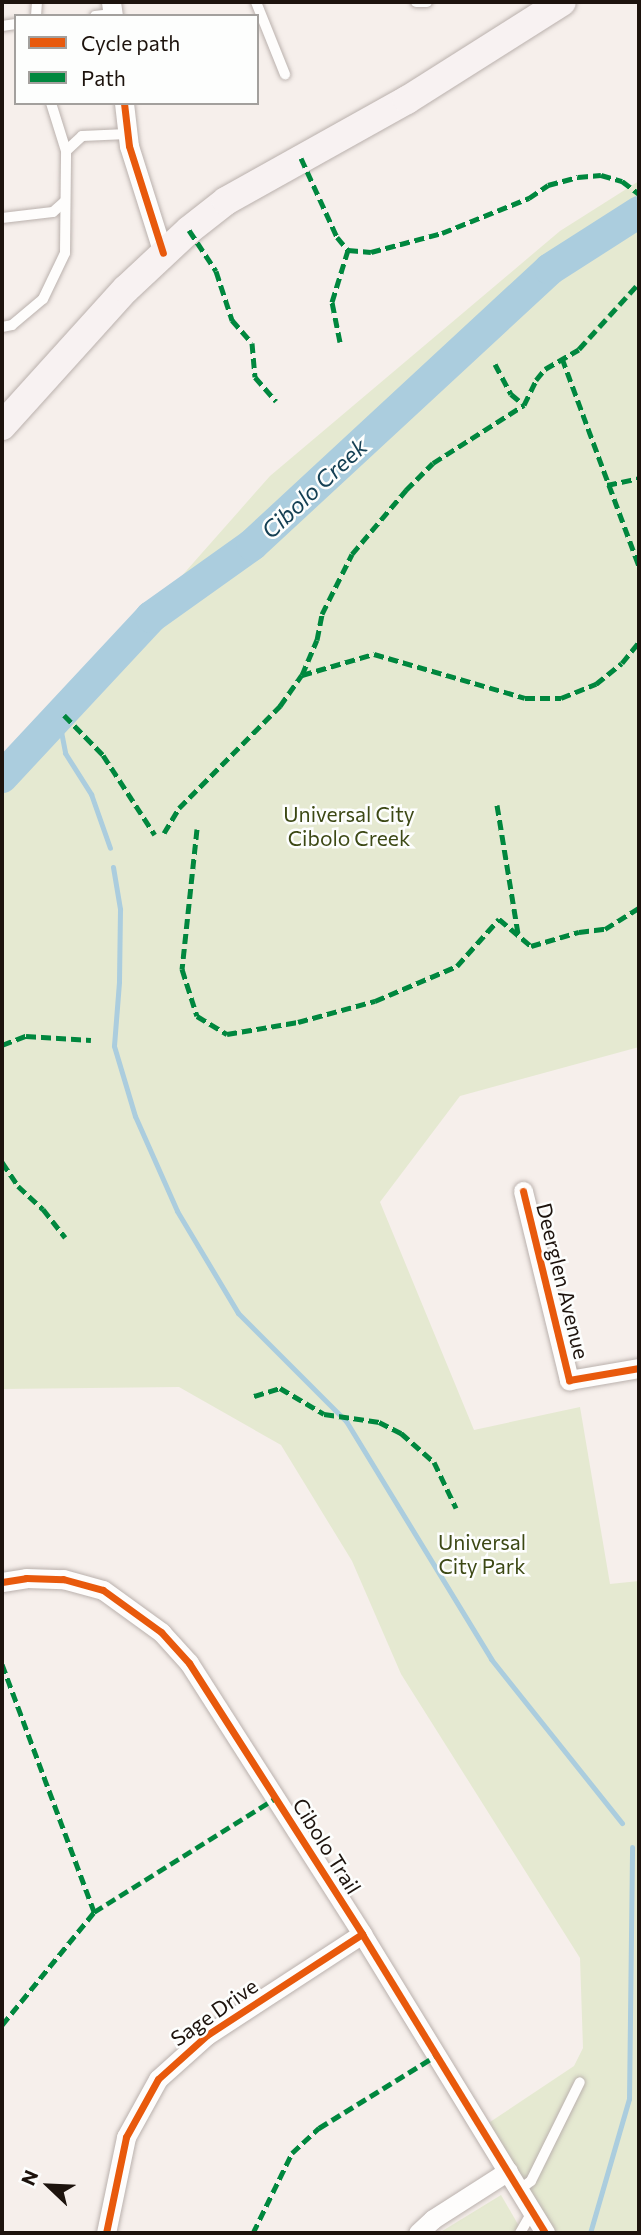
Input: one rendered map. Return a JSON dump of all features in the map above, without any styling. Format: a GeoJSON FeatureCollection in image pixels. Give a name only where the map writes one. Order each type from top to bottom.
{"type":"FeatureCollection","features":[{"type":"Feature","properties":{"kind":"main road"},"geometry":{"type":"LineString","coordinates":[[2,426],[163,253],[251,185],[407,100],[547,6]]}},
{"type":"Feature","properties":{"kind":"street"},"geometry":{"type":"LineString","coordinates":[[124,105],[127,134],[163,253]]}},
{"type":"Feature","properties":{"kind":"street","name":"Deerglen Avenue"},"geometry":{"type":"LineString","coordinates":[[523,1191],[569,1380],[639,1368]]}},
{"type":"Feature","properties":{"kind":"street","name":"Cibolo Trail"},"geometry":{"type":"LineString","coordinates":[[2,1582],[26,1578],[63,1579],[103,1590],[161,1632],[189,1663],[362,1934],[545,2233]]}},
{"type":"Feature","properties":{"kind":"street","name":"Sage Drive"},"geometry":{"type":"LineString","coordinates":[[106,2233],[126,2137],[158,2079],[207,2035],[362,1934]]}},
{"type":"Feature","properties":{"kind":"street"},"geometry":{"type":"LineString","coordinates":[[418,2233],[433,2219],[508,2171]]}},
{"type":"Feature","properties":{"kind":"lane"},"geometry":{"type":"LineString","coordinates":[[256,2],[285,74]]}},
{"type":"Feature","properties":{"kind":"lane"},"geometry":{"type":"LineString","coordinates":[[416,2],[427,2]]}},
{"type":"Feature","properties":{"kind":"lane"},"geometry":{"type":"LineString","coordinates":[[2,327],[12,325],[43,299],[65,253],[65,151],[52,105]]}},
{"type":"Feature","properties":{"kind":"lane"},"geometry":{"type":"LineString","coordinates":[[65,151],[82,136],[127,134]]}},
{"type":"Feature","properties":{"kind":"lane"},"geometry":{"type":"LineString","coordinates":[[2,218],[53,212],[64,202]]}},
{"type":"Feature","properties":{"kind":"lane"},"geometry":{"type":"LineString","coordinates":[[519,2190],[531,2181],[580,2082]]}},
{"type":"Feature","properties":{"kind":"lane"},"geometry":{"type":"LineString","coordinates":[[520,2233],[532,2211]]}},
{"type":"Feature","properties":{"kind":"green space","name":"Universal City Cibolo Creek"},"geometry":{"type":"Polygon","coordinates":[[[639,181],[639,1047],[460,1096],[380,1202],[474,1430],[580,1407],[610,1584],[639,1581],[639,2233],[554,2233],[487,2124],[574,2066],[583,2048],[580,1958],[401,1674],[352,1561],[281,1445],[179,1387],[2,1389],[2,763],[58,716],[270,476],[560,231],[639,181]]]}},
{"type":"Feature","properties":{"kind":"green space"},"geometry":{"type":"Polygon","coordinates":[[[501,2195],[523,2233],[439,2233],[501,2195]]]}},
{"type":"Feature","properties":{"kind":"waterway","name":"Cibolo Creek"},"geometry":{"type":"LineString","coordinates":[[2,777],[151,617],[252,545],[550,269],[639,212]]}},
{"type":"Feature","properties":{"kind":"waterway"},"geometry":{"type":"LineString","coordinates":[[58,716],[65,753],[91,794],[110,848]]}},
{"type":"Feature","properties":{"kind":"waterway"},"geometry":{"type":"LineString","coordinates":[[113,867],[120,909],[119,982],[114,1046],[135,1116],[177,1211],[238,1313],[346,1421],[491,1659],[622,1823]]}},
{"type":"Feature","properties":{"kind":"waterway"},"geometry":{"type":"LineString","coordinates":[[590,2233],[629,2099],[632,1847]]}},
{"type":"Feature","properties":{"kind":"marked path"},"geometry":{"type":"LineString","coordinates":[[301,158],[337,237],[348,250],[371,252],[442,233],[529,198],[548,185],[578,177],[601,175],[622,181],[639,194]]}},
{"type":"Feature","properties":{"kind":"marked path"},"geometry":{"type":"LineString","coordinates":[[189,230],[216,271],[232,320],[252,343],[255,377],[276,401]]}},
{"type":"Feature","properties":{"kind":"marked path"},"geometry":{"type":"LineString","coordinates":[[340,342],[332,302],[348,250]]}},
{"type":"Feature","properties":{"kind":"marked path"},"geometry":{"type":"LineString","coordinates":[[164,833],[179,808],[280,706],[302,675],[317,640],[322,614],[352,554],[406,490],[433,463],[524,405],[536,380],[545,369],[579,349],[639,283]]}},
{"type":"Feature","properties":{"kind":"marked path"},"geometry":{"type":"LineString","coordinates":[[562,358],[639,566]]}},
{"type":"Feature","properties":{"kind":"marked path"},"geometry":{"type":"LineString","coordinates":[[495,364],[511,394],[524,405]]}},
{"type":"Feature","properties":{"kind":"marked path"},"geometry":{"type":"LineString","coordinates":[[607,485],[639,478]]}},
{"type":"Feature","properties":{"kind":"marked path"},"geometry":{"type":"LineString","coordinates":[[302,675],[374,654],[525,698],[561,698],[596,684],[622,663],[639,642]]}},
{"type":"Feature","properties":{"kind":"marked path"},"geometry":{"type":"LineString","coordinates":[[64,715],[103,755],[155,835]]}},
{"type":"Feature","properties":{"kind":"marked path"},"geometry":{"type":"LineString","coordinates":[[497,805],[518,933]]}},
{"type":"Feature","properties":{"kind":"marked path"},"geometry":{"type":"LineString","coordinates":[[197,829],[182,969],[197,1016],[227,1034],[298,1022],[375,1001],[457,966],[499,919],[531,946],[579,932],[605,929],[639,908]]}},
{"type":"Feature","properties":{"kind":"marked path"},"geometry":{"type":"LineString","coordinates":[[2,1045],[26,1036],[91,1040]]}},
{"type":"Feature","properties":{"kind":"marked path"},"geometry":{"type":"LineString","coordinates":[[2,1162],[18,1186],[43,1209],[65,1237]]}},
{"type":"Feature","properties":{"kind":"marked path"},"geometry":{"type":"LineString","coordinates":[[254,1396],[280,1388],[324,1414],[379,1422],[401,1433],[434,1462],[456,1508]]}},
{"type":"Feature","properties":{"kind":"marked path"},"geometry":{"type":"LineString","coordinates":[[2,1664],[94,1912]]}},
{"type":"Feature","properties":{"kind":"marked path"},"geometry":{"type":"LineString","coordinates":[[2,2025],[94,1912],[276,1798]]}},
{"type":"Feature","properties":{"kind":"marked path"},"geometry":{"type":"LineString","coordinates":[[253,2233],[292,2153],[319,2128],[437,2055]]}},
{"type":"Feature","properties":{"kind":"cycle path"},"geometry":{"type":"LineString","coordinates":[[124,105],[129,146],[163,253]]}},
{"type":"Feature","properties":{"kind":"cycle path"},"geometry":{"type":"LineString","coordinates":[[523,1191],[569,1380],[639,1368]]}},
{"type":"Feature","properties":{"kind":"cycle path"},"geometry":{"type":"LineString","coordinates":[[2,1582],[26,1578],[63,1579],[103,1590],[161,1632],[189,1663],[362,1934],[545,2233]]}},
{"type":"Feature","properties":{"kind":"cycle path"},"geometry":{"type":"LineString","coordinates":[[106,2233],[126,2137],[158,2079],[207,2035],[362,1934]]}},
{"type":"Feature","properties":{"kind":"park label","name":"Universal City Park"},"geometry":{"type":"Point","coordinates":[482,1554]}}]}
